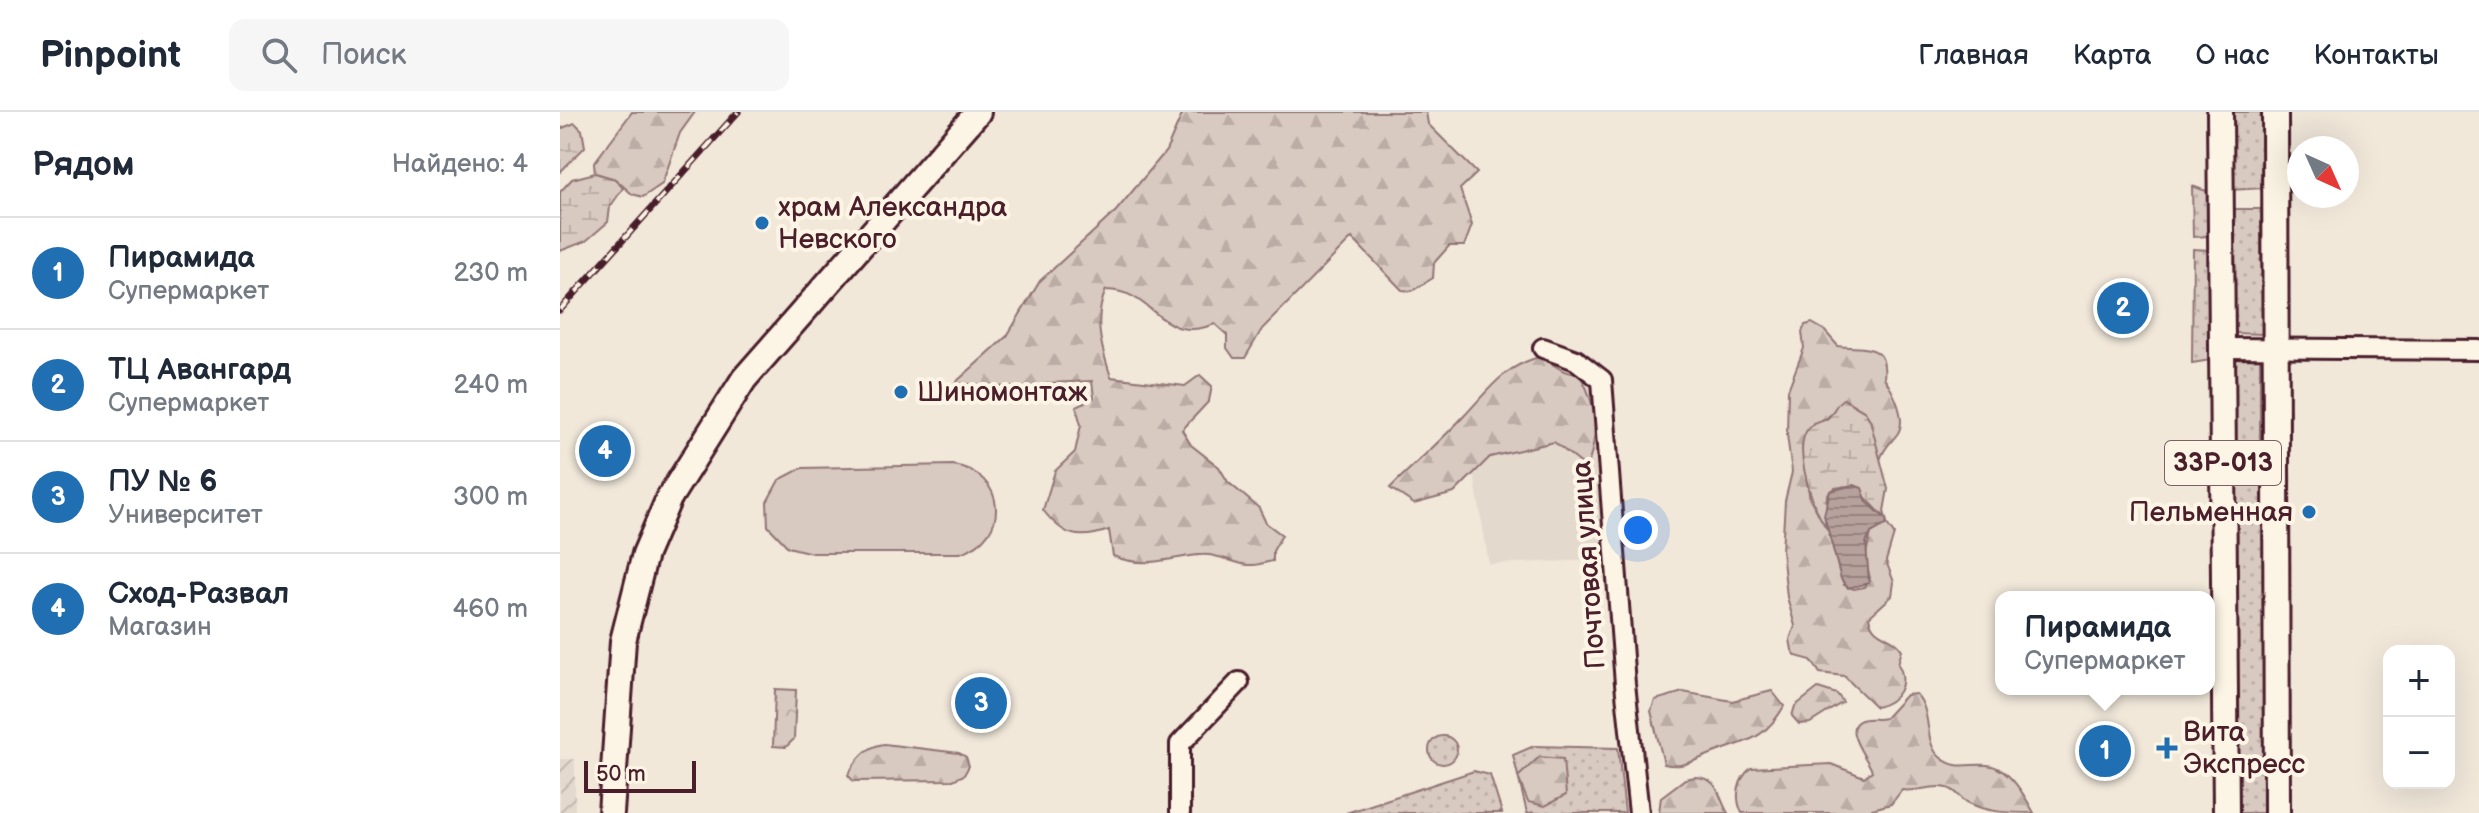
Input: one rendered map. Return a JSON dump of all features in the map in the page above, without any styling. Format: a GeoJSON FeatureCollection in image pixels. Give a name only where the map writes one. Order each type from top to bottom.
{"type":"FeatureCollection","features":[{"type":"Feature","properties":{"kind":"main road"},"geometry":{"type":"LineString","coordinates":[[611,813],[623,641],[645,554],[669,498],[744,379],[978,112]]}},
{"type":"Feature","properties":{"kind":"main road","name":"33Р-013"},"geometry":{"type":"LineString","coordinates":[[2220,112],[2226,813]]}},
{"type":"Feature","properties":{"kind":"main road","name":"33Р-013"},"geometry":{"type":"LineString","coordinates":[[2275,112],[2277,813]]}},
{"type":"Feature","properties":{"kind":"street","name":"Почтовая улица"},"geometry":{"type":"LineString","coordinates":[[1543,348],[1576,360],[1602,380],[1625,684],[1639,813]]}},
{"type":"Feature","properties":{"kind":"street"},"geometry":{"type":"LineString","coordinates":[[2222,348],[2479,350]]}},
{"type":"Feature","properties":{"kind":"street"},"geometry":{"type":"LineString","coordinates":[[1180,813],[1180,744],[1239,682]]}},
{"type":"Feature","properties":{"kind":"shaded area"},"geometry":{"type":"Polygon","coordinates":[[[1562,363],[1594,390],[1604,560],[1489,564],[1465,422],[1525,372],[1562,363]]]}},
{"type":"Feature","properties":{"kind":"shaded area"},"geometry":{"type":"Polygon","coordinates":[[[1854,485],[1862,488],[1867,502],[1886,519],[1887,524],[1871,533],[1866,543],[1869,583],[1848,588],[1841,579],[1824,515],[1830,491],[1854,485]]]}},
{"type":"Feature","properties":{"kind":"shaded area"},"geometry":{"type":"Polygon","coordinates":[[[560,759],[575,759],[575,813],[560,813],[560,759]]]}},
{"type":"Feature","properties":{"kind":"green space"},"geometry":{"type":"Polygon","coordinates":[[[632,112],[695,112],[680,133],[662,184],[643,197],[632,194],[615,179],[595,173],[594,163],[632,112]]]}},
{"type":"Feature","properties":{"kind":"green space"},"geometry":{"type":"Polygon","coordinates":[[[1183,112],[1426,112],[1428,124],[1477,173],[1460,189],[1472,225],[1464,246],[1449,246],[1434,263],[1433,278],[1412,291],[1402,290],[1352,238],[1262,329],[1245,358],[1234,358],[1227,348],[1227,335],[1215,324],[1196,329],[1181,328],[1169,323],[1136,298],[1123,292],[1106,290],[1099,322],[1111,377],[1185,386],[1200,375],[1212,386],[1209,401],[1182,430],[1191,445],[1219,467],[1228,482],[1259,508],[1266,523],[1282,535],[1273,551],[1273,561],[1251,565],[1206,555],[1146,562],[1125,560],[1113,556],[1109,530],[1088,535],[1072,534],[1050,519],[1043,510],[1055,471],[1075,452],[1081,425],[1076,407],[1094,398],[1092,381],[1049,383],[1031,389],[955,383],[1007,336],[1040,281],[1116,211],[1166,151],[1183,112]]]}},
{"type":"Feature","properties":{"kind":"green space"},"geometry":{"type":"Polygon","coordinates":[[[2230,112],[2263,112],[2263,188],[2230,190],[2230,112]]]}},
{"type":"Feature","properties":{"kind":"green space"},"geometry":{"type":"Polygon","coordinates":[[[575,123],[582,130],[585,147],[560,172],[560,129],[575,123]]]}},
{"type":"Feature","properties":{"kind":"green space"},"geometry":{"type":"Polygon","coordinates":[[[595,173],[615,179],[623,188],[610,207],[608,222],[586,241],[560,251],[560,192],[572,179],[595,173]]]}},
{"type":"Feature","properties":{"kind":"green space"},"geometry":{"type":"Polygon","coordinates":[[[2192,186],[2212,193],[2210,236],[2193,237],[2192,186]]]}},
{"type":"Feature","properties":{"kind":"green space"},"geometry":{"type":"Polygon","coordinates":[[[2231,209],[2261,209],[2262,334],[2233,333],[2231,209]]]}},
{"type":"Feature","properties":{"kind":"green space"},"geometry":{"type":"Polygon","coordinates":[[[2193,249],[2210,250],[2211,360],[2192,363],[2193,249]]]}},
{"type":"Feature","properties":{"kind":"green space"},"geometry":{"type":"Polygon","coordinates":[[[1812,323],[1824,330],[1838,346],[1865,348],[1878,353],[1884,366],[1884,378],[1900,412],[1898,433],[1880,460],[1865,412],[1844,399],[1827,418],[1813,423],[1802,445],[1810,499],[1831,535],[1844,585],[1854,589],[1864,587],[1870,578],[1865,558],[1871,533],[1887,524],[1894,534],[1886,561],[1894,582],[1892,596],[1869,617],[1879,633],[1894,641],[1902,650],[1898,664],[1902,685],[1896,696],[1876,707],[1844,676],[1820,673],[1811,660],[1796,656],[1790,639],[1795,626],[1787,597],[1782,551],[1785,501],[1792,472],[1787,435],[1788,390],[1804,348],[1802,332],[1805,325],[1812,323]]]}},
{"type":"Feature","properties":{"kind":"green space"},"geometry":{"type":"Polygon","coordinates":[[[2260,347],[2260,449],[2231,449],[2230,349],[2260,347]]]}},
{"type":"Feature","properties":{"kind":"green space"},"geometry":{"type":"Polygon","coordinates":[[[1540,357],[1564,371],[1580,375],[1586,387],[1595,420],[1594,443],[1587,468],[1554,442],[1490,457],[1454,493],[1414,504],[1390,488],[1506,373],[1540,357]]]}},
{"type":"Feature","properties":{"kind":"green space"},"geometry":{"type":"Polygon","coordinates":[[[1843,399],[1865,412],[1870,420],[1888,489],[1884,511],[1886,519],[1854,485],[1835,488],[1827,495],[1825,526],[1806,479],[1803,439],[1809,427],[1828,418],[1843,399]]]}},
{"type":"Feature","properties":{"kind":"green space"},"geometry":{"type":"Polygon","coordinates":[[[953,465],[971,470],[984,480],[996,506],[995,520],[988,534],[977,545],[960,553],[812,553],[788,547],[768,526],[767,502],[779,480],[802,468],[953,465]]]}},
{"type":"Feature","properties":{"kind":"green space"},"geometry":{"type":"Polygon","coordinates":[[[2234,471],[2263,471],[2265,813],[2234,813],[2234,471]]]}},
{"type":"Feature","properties":{"kind":"green space"},"geometry":{"type":"Polygon","coordinates":[[[1818,688],[1837,694],[1843,702],[1810,723],[1799,724],[1792,716],[1795,706],[1818,688]]]}},
{"type":"Feature","properties":{"kind":"green space"},"geometry":{"type":"Polygon","coordinates":[[[775,689],[796,690],[794,739],[786,747],[773,746],[775,689]]]}},
{"type":"Feature","properties":{"kind":"green space"},"geometry":{"type":"Polygon","coordinates":[[[1772,691],[1784,706],[1759,735],[1686,764],[1664,764],[1651,711],[1655,700],[1683,692],[1732,701],[1772,691]]]}},
{"type":"Feature","properties":{"kind":"green space"},"geometry":{"type":"Polygon","coordinates":[[[1916,694],[1925,709],[1931,744],[1940,757],[1952,764],[1987,765],[2002,771],[2015,783],[2034,813],[1983,808],[1967,802],[1952,790],[1940,787],[1902,790],[1891,804],[1872,809],[1872,813],[1742,813],[1738,801],[1739,789],[1743,777],[1751,768],[1831,764],[1864,777],[1872,771],[1857,742],[1854,727],[1866,719],[1885,718],[1906,695],[1916,694]]]}},
{"type":"Feature","properties":{"kind":"green space"},"geometry":{"type":"Polygon","coordinates":[[[1443,736],[1453,740],[1457,750],[1453,760],[1443,764],[1433,760],[1429,750],[1433,740],[1443,736]]]}},
{"type":"Feature","properties":{"kind":"green space"},"geometry":{"type":"Polygon","coordinates":[[[884,744],[959,753],[966,757],[969,766],[964,775],[953,780],[853,781],[848,775],[858,759],[872,748],[884,744]]]}},
{"type":"Feature","properties":{"kind":"green space"},"geometry":{"type":"Polygon","coordinates":[[[1534,746],[1618,748],[1625,813],[1527,813],[1513,755],[1534,746]]]}},
{"type":"Feature","properties":{"kind":"green space"},"geometry":{"type":"Polygon","coordinates":[[[1539,757],[1563,759],[1566,795],[1545,806],[1528,802],[1518,777],[1539,757]]]}},
{"type":"Feature","properties":{"kind":"green space"},"geometry":{"type":"Polygon","coordinates":[[[1474,771],[1490,775],[1502,813],[1346,813],[1474,771]]]}},
{"type":"Feature","properties":{"kind":"green space"},"geometry":{"type":"Polygon","coordinates":[[[1695,777],[1714,784],[1728,813],[1659,813],[1661,797],[1685,779],[1695,777]]]}},
{"type":"Feature","properties":{"kind":"railway"},"geometry":{"type":"LineString","coordinates":[[560,310],[738,112]]}},
{"type":"Feature","properties":{"kind":"place","name":"храм Александра Невского"},"geometry":{"type":"Point","coordinates":[762,223]}},
{"type":"Feature","properties":{"kind":"place","name":"ТЦ Авангард"},"geometry":{"type":"Point","coordinates":[2123,308]}},
{"type":"Feature","properties":{"kind":"place","name":"Шиномонтаж"},"geometry":{"type":"Point","coordinates":[901,392]}},
{"type":"Feature","properties":{"kind":"place","name":"Сход-Развал"},"geometry":{"type":"Point","coordinates":[605,451]}},
{"type":"Feature","properties":{"kind":"place","name":"Пельменная"},"geometry":{"type":"Point","coordinates":[2309,512]}},
{"type":"Feature","properties":{"kind":"place","name":"ПУ № 6"},"geometry":{"type":"Point","coordinates":[981,703]}},
{"type":"Feature","properties":{"kind":"place","name":"Вита Экспресс"},"geometry":{"type":"Point","coordinates":[2167,748]}},
{"type":"Feature","properties":{"kind":"place","name":"Пирамида"},"geometry":{"type":"Point","coordinates":[2105,751]}}]}
